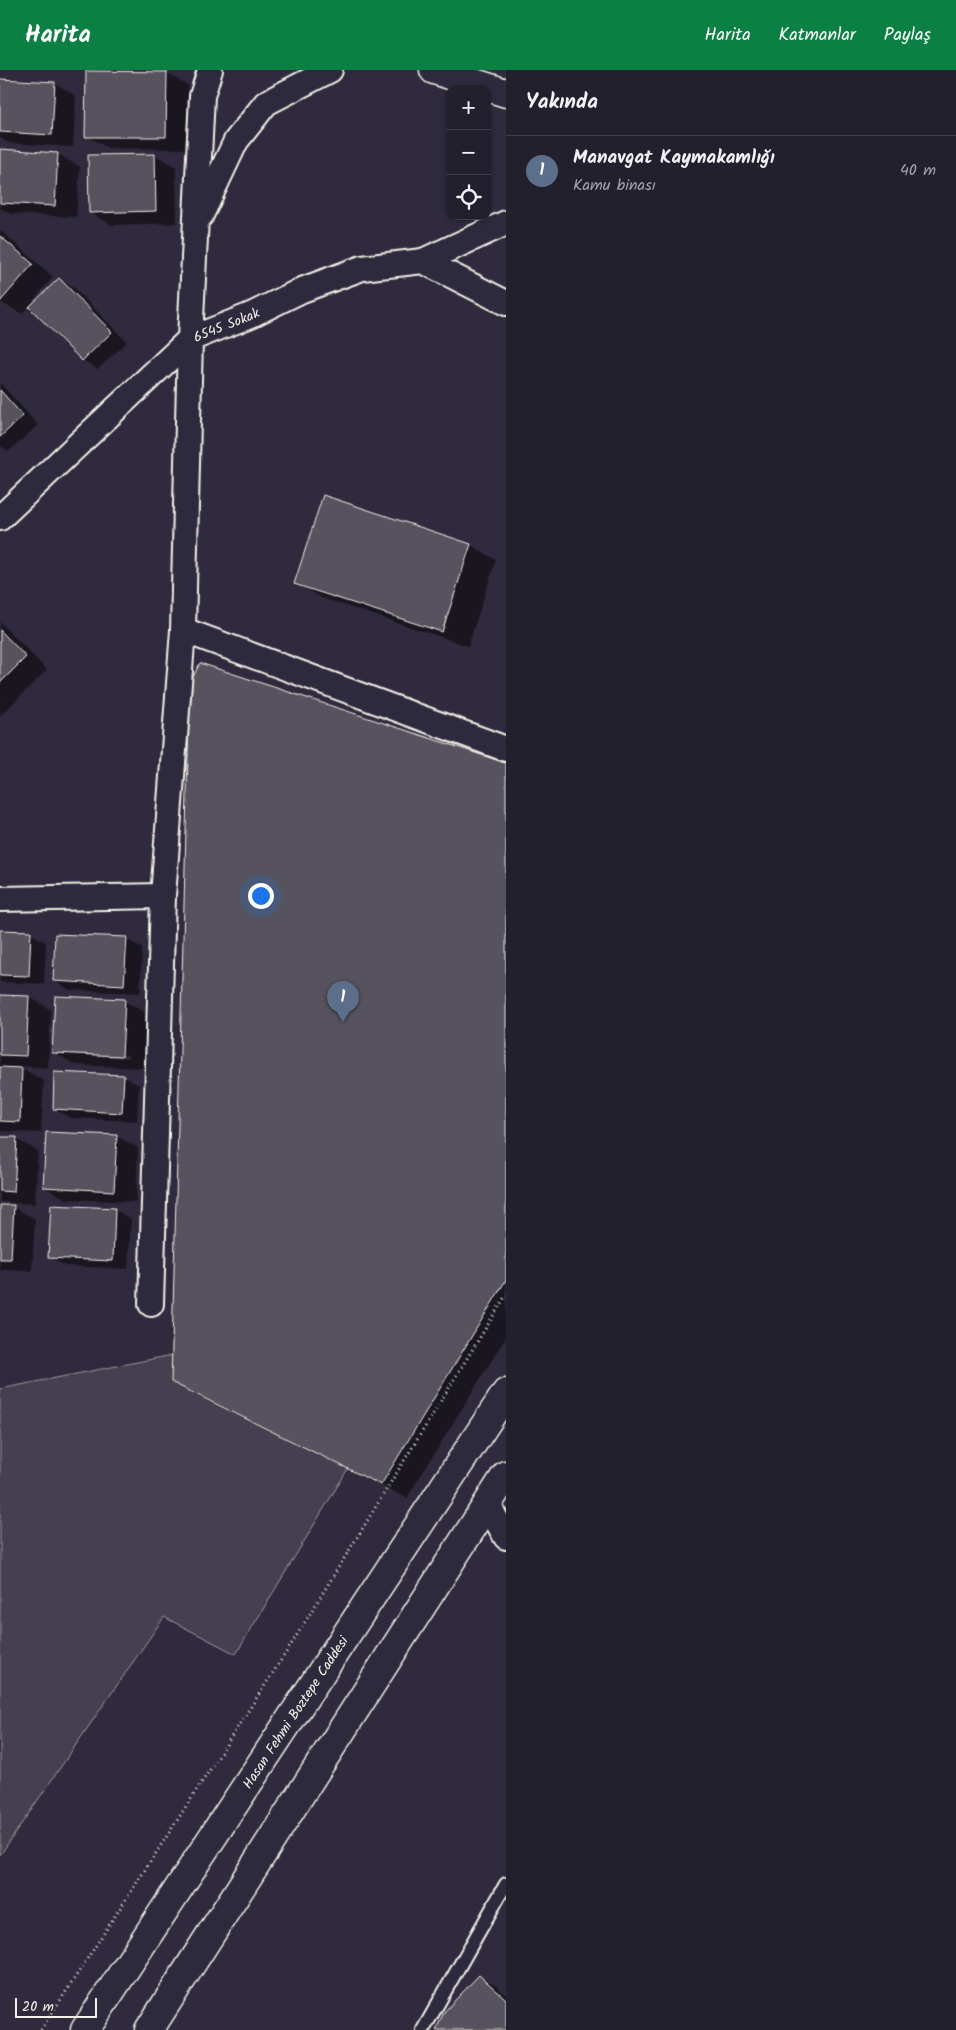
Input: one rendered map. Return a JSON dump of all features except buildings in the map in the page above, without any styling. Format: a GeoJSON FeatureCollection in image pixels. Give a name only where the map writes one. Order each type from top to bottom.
{"type":"FeatureCollection","features":[{"type":"Feature","properties":{"kind":"main road"},"geometry":{"type":"LineString","coordinates":[[434,70],[506,93]]}},
{"type":"Feature","properties":{"kind":"main road","name":"Hasan Fehmi Boztepe Caddesi"},"geometry":{"type":"LineString","coordinates":[[85,2030],[506,1394]]}},
{"type":"Feature","properties":{"kind":"main road"},"geometry":{"type":"LineString","coordinates":[[149,2030],[506,1475]]}},
{"type":"Feature","properties":{"kind":"street"},"geometry":{"type":"LineString","coordinates":[[151,1304],[163,896],[183,630],[190,339],[202,96],[210,70]]}},
{"type":"Feature","properties":{"kind":"street"},"geometry":{"type":"LineString","coordinates":[[196,225],[236,141],[266,103],[330,70]]}},
{"type":"Feature","properties":{"kind":"street","name":"6545 Sokak"},"geometry":{"type":"LineString","coordinates":[[0,518],[190,339],[251,315],[302,290],[362,268],[423,260],[506,222]]}},
{"type":"Feature","properties":{"kind":"street"},"geometry":{"type":"LineString","coordinates":[[423,260],[506,303]]}},
{"type":"Feature","properties":{"kind":"street"},"geometry":{"type":"LineString","coordinates":[[183,630],[505,746]]}},
{"type":"Feature","properties":{"kind":"street"},"geometry":{"type":"LineString","coordinates":[[0,899],[163,896]]}},
{"type":"Feature","properties":{"kind":"street"},"geometry":{"type":"LineString","coordinates":[[488,1505],[506,1537]]}},
{"type":"Feature","properties":{"kind":"lane"},"geometry":{"type":"LineString","coordinates":[[423,2030],[506,1884]]}},
{"type":"Feature","properties":{"kind":"path"},"geometry":{"type":"LineString","coordinates":[[41,2030],[284,1656],[506,1295]]}},
{"type":"Feature","properties":{"kind":"shaded area"},"geometry":{"type":"Polygon","coordinates":[[[310,1328],[407,1371],[236,1654],[164,1617],[0,1855],[0,1389],[310,1328]]]}},
{"type":"Feature","properties":{"kind":"place","name":"Manavgat Kaymakamlığı"},"geometry":{"type":"Point","coordinates":[343,1022]}}]}
